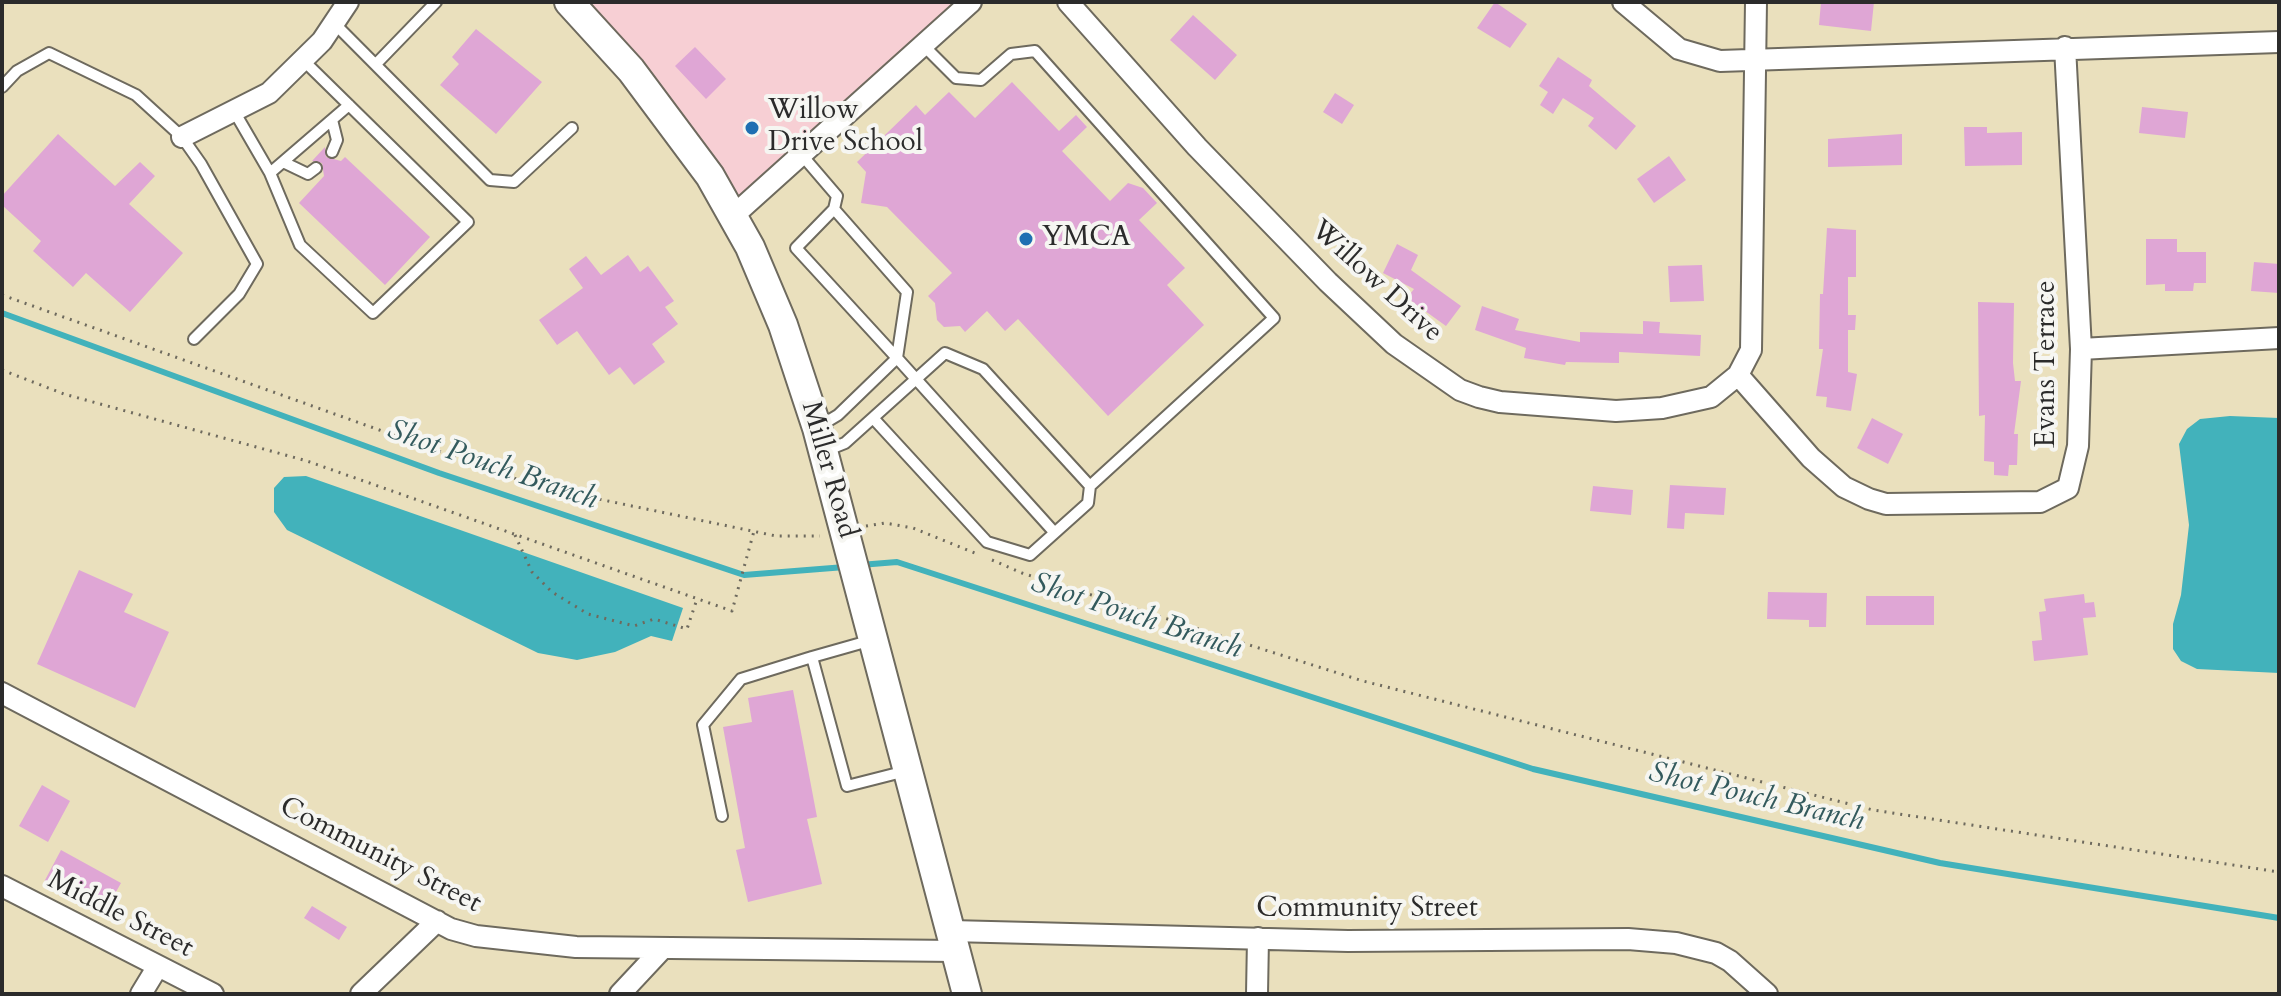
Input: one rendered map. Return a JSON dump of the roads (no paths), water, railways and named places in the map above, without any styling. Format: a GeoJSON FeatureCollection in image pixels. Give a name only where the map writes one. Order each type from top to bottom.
{"type":"FeatureCollection","features":[{"type":"Feature","properties":{"kind":"main road","name":"Miller Road"},"geometry":{"type":"LineString","coordinates":[[571,3],[656,102],[710,176],[733,216],[783,325],[847,532],[967,994]]}},
{"type":"Feature","properties":{"kind":"street"},"geometry":{"type":"LineString","coordinates":[[182,137],[269,93],[303,60],[348,2]]}},
{"type":"Feature","properties":{"kind":"street"},"geometry":{"type":"LineString","coordinates":[[733,216],[971,2]]}},
{"type":"Feature","properties":{"kind":"street","name":"Willow Drive"},"geometry":{"type":"LineString","coordinates":[[1068,2],[1197,147],[1328,282],[1394,344],[1460,390],[1500,402],[1616,411],[1690,404],[1711,397],[1738,375]]}},
{"type":"Feature","properties":{"kind":"street"},"geometry":{"type":"LineString","coordinates":[[1623,2],[1679,49],[1707,60],[2279,42]]}},
{"type":"Feature","properties":{"kind":"street"},"geometry":{"type":"LineString","coordinates":[[1738,375],[1751,350],[1753,330],[1756,2]]}},
{"type":"Feature","properties":{"kind":"street","name":"Evans Terrace"},"geometry":{"type":"LineString","coordinates":[[1738,375],[1811,458],[1855,493],[1886,504],[2040,502],[2068,488],[2075,472],[2080,423],[2081,349],[2065,47]]}},
{"type":"Feature","properties":{"kind":"street"},"geometry":{"type":"LineString","coordinates":[[2081,349],[2279,338]]}},
{"type":"Feature","properties":{"kind":"street","name":"Community Street"},"geometry":{"type":"LineString","coordinates":[[2,693],[451,929],[503,941],[663,948],[953,941],[1579,938],[1676,943],[1730,961],[1767,994]]}},
{"type":"Feature","properties":{"kind":"street","name":"Middle Street"},"geometry":{"type":"LineString","coordinates":[[2,886],[213,994]]}},
{"type":"Feature","properties":{"kind":"street"},"geometry":{"type":"LineString","coordinates":[[361,994],[437,921]]}},
{"type":"Feature","properties":{"kind":"street"},"geometry":{"type":"LineString","coordinates":[[1257,994],[1258,938]]}},
{"type":"Feature","properties":{"kind":"street"},"geometry":{"type":"LineString","coordinates":[[620,994],[663,948]]}},
{"type":"Feature","properties":{"kind":"street"},"geometry":{"type":"LineString","coordinates":[[141,994],[158,966]]}},
{"type":"Feature","properties":{"kind":"lane"},"geometry":{"type":"LineString","coordinates":[[376,64],[436,2]]}},
{"type":"Feature","properties":{"kind":"lane"},"geometry":{"type":"LineString","coordinates":[[334,23],[490,180],[514,182],[572,128]]}},
{"type":"Feature","properties":{"kind":"lane"},"geometry":{"type":"LineString","coordinates":[[873,418],[987,542],[1030,555],[1088,503],[1090,486],[1274,318],[1035,51],[1011,54],[981,80],[956,78],[922,44]]}},
{"type":"Feature","properties":{"kind":"lane"},"geometry":{"type":"LineString","coordinates":[[2,87],[17,71],[49,53],[136,95],[182,137],[201,164],[257,264],[239,294],[194,339]]}},
{"type":"Feature","properties":{"kind":"lane"},"geometry":{"type":"LineString","coordinates":[[234,111],[270,173],[300,245],[373,313],[468,222],[303,60]]}},
{"type":"Feature","properties":{"kind":"lane"},"geometry":{"type":"LineString","coordinates":[[270,173],[349,105]]}},
{"type":"Feature","properties":{"kind":"lane"},"geometry":{"type":"LineString","coordinates":[[332,120],[337,140],[332,152]]}},
{"type":"Feature","properties":{"kind":"lane"},"geometry":{"type":"LineString","coordinates":[[801,154],[837,196],[834,209],[796,248],[1054,532]]}},
{"type":"Feature","properties":{"kind":"lane"},"geometry":{"type":"LineString","coordinates":[[283,162],[308,174],[316,168]]}},
{"type":"Feature","properties":{"kind":"lane"},"geometry":{"type":"LineString","coordinates":[[834,209],[907,292],[897,358],[838,415],[820,440],[845,443],[945,353],[983,369],[1090,486]]}},
{"type":"Feature","properties":{"kind":"lane"},"geometry":{"type":"LineString","coordinates":[[722,816],[703,725],[741,679],[874,640]]}},
{"type":"Feature","properties":{"kind":"lane"},"geometry":{"type":"LineString","coordinates":[[812,657],[847,786],[907,771]]}},
{"type":"Feature","properties":{"kind":"water"},"geometry":{"type":"Polygon","coordinates":[[[2230,416],[2279,418],[2279,673],[2197,669],[2181,661],[2173,649],[2173,624],[2181,595],[2189,525],[2179,444],[2187,429],[2200,419],[2230,416]]]}},
{"type":"Feature","properties":{"kind":"water"},"geometry":{"type":"Polygon","coordinates":[[[306,476],[683,608],[672,641],[651,636],[615,652],[577,660],[538,653],[287,530],[274,512],[274,488],[284,477],[306,476]]]}},
{"type":"Feature","properties":{"kind":"waterway","name":"Shot Pouch Branch"},"geometry":{"type":"LineString","coordinates":[[2,313],[439,473],[744,575],[845,567]]}},
{"type":"Feature","properties":{"kind":"waterway","name":"Shot Pouch Branch"},"geometry":{"type":"LineString","coordinates":[[860,565],[897,562],[1533,769],[1940,863],[2279,918]]}},
{"type":"Feature","properties":{"kind":"place","name":"Willow Drive School"},"geometry":{"type":"Point","coordinates":[752,128]}},
{"type":"Feature","properties":{"kind":"place","name":"YMCA"},"geometry":{"type":"Point","coordinates":[1026,239]}}]}
